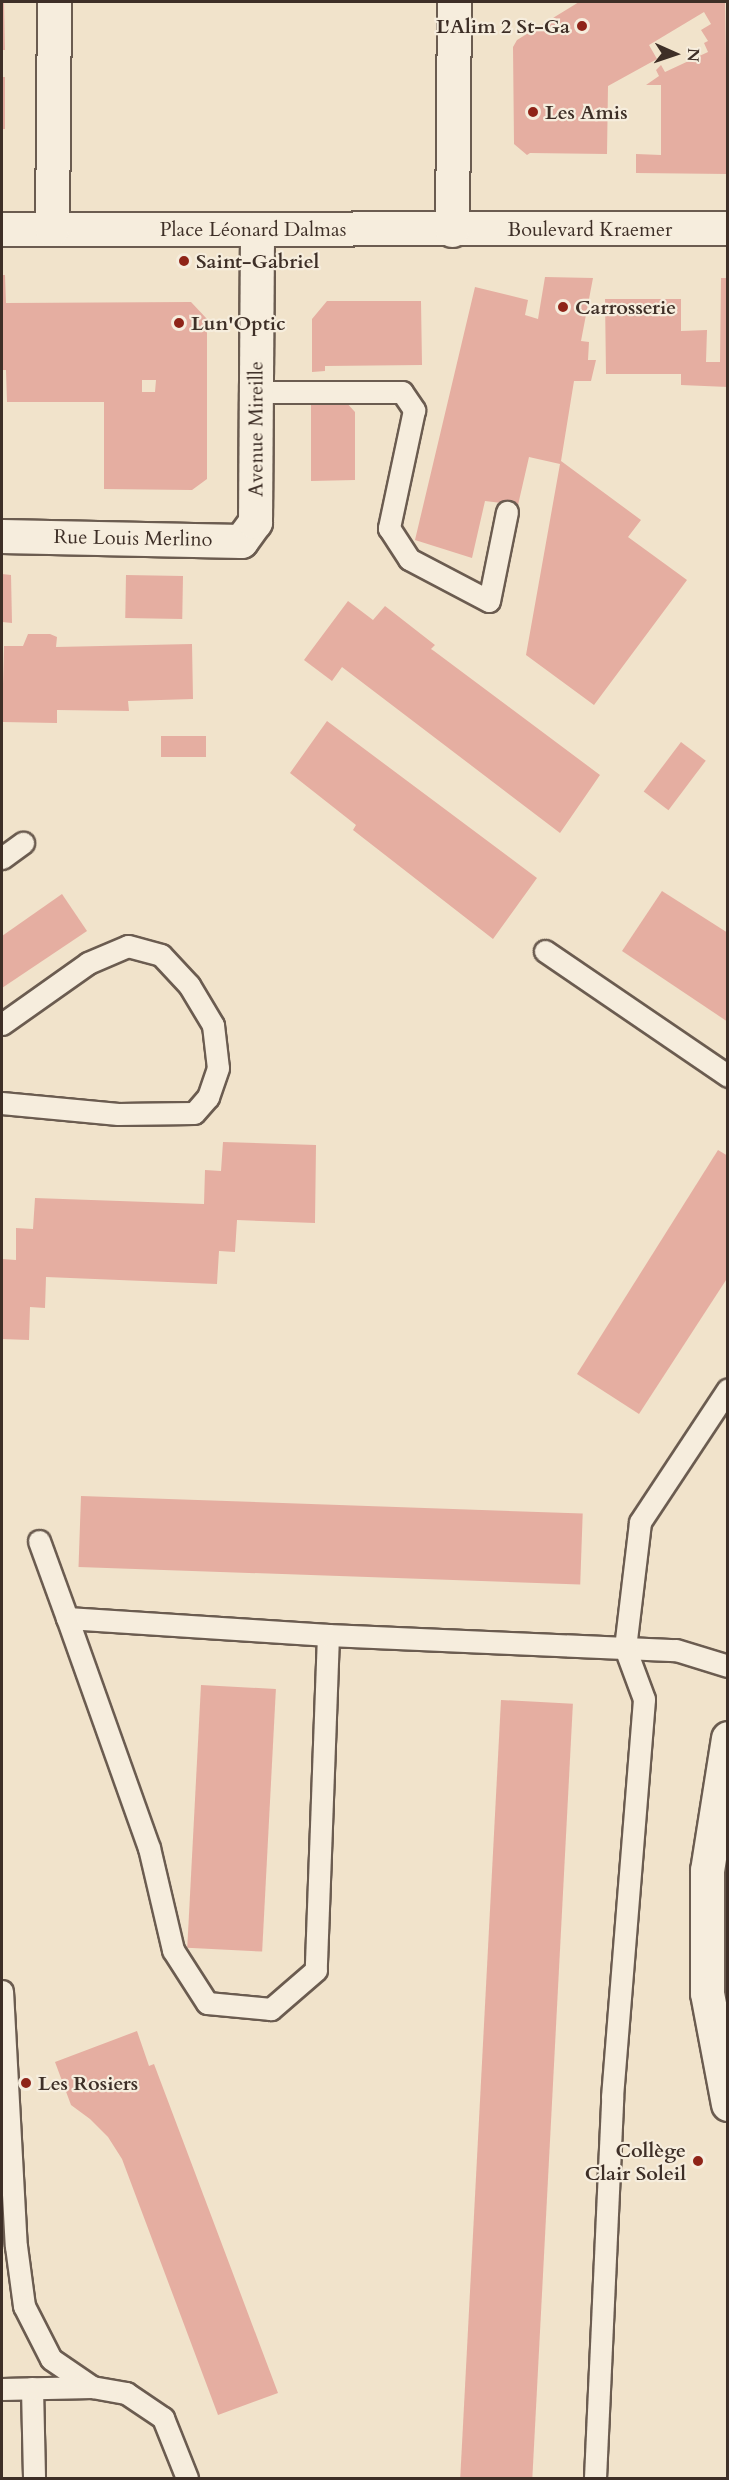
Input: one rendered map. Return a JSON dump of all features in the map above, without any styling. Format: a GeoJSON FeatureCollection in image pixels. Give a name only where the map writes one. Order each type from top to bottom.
{"type":"FeatureCollection","features":[{"type":"Feature","properties":{"kind":"street"},"geometry":{"type":"LineString","coordinates":[[2,229],[52,229],[54,2]]}},
{"type":"Feature","properties":{"kind":"street"},"geometry":{"type":"LineString","coordinates":[[452,230],[454,2]]}},
{"type":"Feature","properties":{"kind":"street","name":"Boulevard Kraemer"},"geometry":{"type":"LineString","coordinates":[[452,230],[728,228]]}},
{"type":"Feature","properties":{"kind":"street","name":"Place Léonard Dalmas"},"geometry":{"type":"LineString","coordinates":[[52,229],[452,230]]}},
{"type":"Feature","properties":{"kind":"street","name":"Avenue Mireille"},"geometry":{"type":"LineString","coordinates":[[255,522],[256,229]]}},
{"type":"Feature","properties":{"kind":"street","name":"Rue Louis Merlino"},"geometry":{"type":"LineString","coordinates":[[2,536],[241,541],[255,522]]}},
{"type":"Feature","properties":{"kind":"street"},"geometry":{"type":"LineString","coordinates":[[728,1738],[707,1870],[707,1993],[728,2104]]}},
{"type":"Feature","properties":{"kind":"lane"},"geometry":{"type":"LineString","coordinates":[[255,392],[402,392],[414,410],[389,528],[409,559],[489,601],[507,512]]}},
{"type":"Feature","properties":{"kind":"lane"},"geometry":{"type":"LineString","coordinates":[[2,858],[22,843]]}},
{"type":"Feature","properties":{"kind":"lane"},"geometry":{"type":"LineString","coordinates":[[2,1024],[88,963],[128,946],[161,955],[189,985],[213,1025],[218,1068],[208,1097],[194,1113],[118,1114],[2,1103]]}},
{"type":"Feature","properties":{"kind":"lane"},"geometry":{"type":"LineString","coordinates":[[545,951],[728,1076]]}},
{"type":"Feature","properties":{"kind":"lane"},"geometry":{"type":"LineString","coordinates":[[595,2478],[612,2097],[644,1699],[625,1648],[640,1522],[728,1389]]}},
{"type":"Feature","properties":{"kind":"lane"},"geometry":{"type":"LineString","coordinates":[[39,1541],[149,1848],[173,1950],[207,2003],[271,2009],[316,1970],[328,1635]]}},
{"type":"Feature","properties":{"kind":"lane"},"geometry":{"type":"LineString","coordinates":[[68,1618],[328,1635],[676,1650],[728,1666]]}},
{"type":"Feature","properties":{"kind":"lane"},"geometry":{"type":"LineString","coordinates":[[2,1991],[16,2246],[24,2306],[51,2359],[92,2387]]}},
{"type":"Feature","properties":{"kind":"lane"},"geometry":{"type":"LineString","coordinates":[[2,2389],[92,2387],[126,2393],[163,2418],[187,2478]]}},
{"type":"Feature","properties":{"kind":"lane"},"geometry":{"type":"LineString","coordinates":[[32,2388],[34,2478]]}},
{"type":"Feature","properties":{"kind":"building"},"geometry":{"type":"Polygon","coordinates":[[[2,2],[4,2],[5,50],[2,50],[2,2]]]}},
{"type":"Feature","properties":{"kind":"building"},"geometry":{"type":"Polygon","coordinates":[[[579,2],[725,2],[728,174],[636,173],[636,154],[661,155],[661,85],[646,85],[659,76],[656,70],[661,65],[665,72],[708,52],[704,43],[708,41],[701,30],[711,24],[704,12],[649,45],[657,59],[608,86],[607,154],[530,153],[527,155],[514,144],[513,47],[517,40],[579,2]]]}},
{"type":"Feature","properties":{"kind":"building"},"geometry":{"type":"Polygon","coordinates":[[[2,77],[5,77],[5,129],[2,129],[2,77]]]}},
{"type":"Feature","properties":{"kind":"building"},"geometry":{"type":"Polygon","coordinates":[[[2,275],[5,275],[6,303],[191,302],[207,319],[207,479],[192,490],[104,489],[104,402],[7,402],[6,370],[2,370],[2,275]],[[142,380],[142,392],[155,392],[156,380],[142,380]]]}},
{"type":"Feature","properties":{"kind":"building"},"geometry":{"type":"Polygon","coordinates":[[[545,277],[593,278],[581,341],[589,342],[588,360],[596,360],[591,381],[574,381],[561,461],[641,520],[628,537],[687,580],[594,705],[526,655],[560,464],[529,457],[518,505],[485,501],[472,558],[415,540],[475,287],[528,300],[525,315],[538,319],[545,277]]]}},
{"type":"Feature","properties":{"kind":"building"},"geometry":{"type":"Polygon","coordinates":[[[721,278],[728,278],[728,387],[681,385],[681,374],[606,374],[605,299],[681,299],[681,331],[707,330],[706,362],[720,362],[721,278]]]}},
{"type":"Feature","properties":{"kind":"building"},"geometry":{"type":"Polygon","coordinates":[[[327,301],[421,301],[422,365],[325,366],[325,371],[312,372],[312,319],[327,301]]]}},
{"type":"Feature","properties":{"kind":"building"},"geometry":{"type":"Polygon","coordinates":[[[311,401],[345,401],[355,412],[355,480],[311,481],[311,401]]]}},
{"type":"Feature","properties":{"kind":"building"},"geometry":{"type":"Polygon","coordinates":[[[2,574],[11,575],[12,623],[2,622],[2,574]]]}},
{"type":"Feature","properties":{"kind":"building"},"geometry":{"type":"Polygon","coordinates":[[[126,575],[183,576],[182,619],[125,618],[126,575]]]}},
{"type":"Feature","properties":{"kind":"building"},"geometry":{"type":"Polygon","coordinates":[[[348,601],[373,620],[385,606],[435,645],[431,649],[600,775],[560,833],[342,667],[332,681],[304,660],[348,601]]]}},
{"type":"Feature","properties":{"kind":"building"},"geometry":{"type":"Polygon","coordinates":[[[28,634],[50,634],[57,637],[56,647],[192,644],[193,699],[128,701],[129,711],[57,710],[57,723],[2,722],[4,646],[23,646],[28,634]]]}},
{"type":"Feature","properties":{"kind":"building"},"geometry":{"type":"Polygon","coordinates":[[[327,721],[537,878],[493,939],[353,830],[356,825],[290,773],[327,721]]]}},
{"type":"Feature","properties":{"kind":"building"},"geometry":{"type":"Polygon","coordinates":[[[161,736],[206,736],[206,757],[161,757],[161,736]]]}},
{"type":"Feature","properties":{"kind":"building"},"geometry":{"type":"Polygon","coordinates":[[[681,742],[706,761],[668,810],[644,792],[681,742]]]}},
{"type":"Feature","properties":{"kind":"building"},"geometry":{"type":"Polygon","coordinates":[[[662,891],[728,933],[728,1022],[622,951],[662,891]]]}},
{"type":"Feature","properties":{"kind":"building"},"geometry":{"type":"Polygon","coordinates":[[[62,894],[87,931],[2,988],[2,936],[62,894]]]}},
{"type":"Feature","properties":{"kind":"building"},"geometry":{"type":"Polygon","coordinates":[[[223,1142],[316,1145],[315,1223],[237,1220],[235,1252],[219,1251],[217,1284],[46,1277],[45,1308],[30,1307],[29,1340],[2,1339],[2,1259],[16,1260],[16,1228],[33,1229],[35,1198],[204,1204],[205,1170],[221,1171],[223,1142]]]}},
{"type":"Feature","properties":{"kind":"building"},"geometry":{"type":"Polygon","coordinates":[[[718,1150],[728,1156],[728,1277],[639,1414],[577,1374],[718,1150]]]}},
{"type":"Feature","properties":{"kind":"building"},"geometry":{"type":"Polygon","coordinates":[[[81,1496],[583,1514],[580,1584],[79,1567],[81,1496]]]}},
{"type":"Feature","properties":{"kind":"building"},"geometry":{"type":"Polygon","coordinates":[[[201,1685],[276,1689],[262,1952],[187,1948],[201,1685]]]}},
{"type":"Feature","properties":{"kind":"building"},"geometry":{"type":"Polygon","coordinates":[[[501,1700],[573,1704],[532,2478],[460,2478],[501,1700]]]}},
{"type":"Feature","properties":{"kind":"building"},"geometry":{"type":"Polygon","coordinates":[[[137,2031],[149,2066],[154,2064],[278,2393],[218,2415],[122,2159],[108,2137],[90,2119],[71,2105],[55,2062],[137,2031]]]}},
{"type":"Feature","properties":{"kind":"place","name":"L'Alim 2 St-Ga"},"geometry":{"type":"Point","coordinates":[582,26]}},
{"type":"Feature","properties":{"kind":"place","name":"Les Amis"},"geometry":{"type":"Point","coordinates":[533,112]}},
{"type":"Feature","properties":{"kind":"place","name":"Saint-Gabriel"},"geometry":{"type":"Point","coordinates":[184,261]}},
{"type":"Feature","properties":{"kind":"place","name":"Carrosserie"},"geometry":{"type":"Point","coordinates":[563,307]}},
{"type":"Feature","properties":{"kind":"place","name":"Lun'Optic"},"geometry":{"type":"Point","coordinates":[179,323]}},
{"type":"Feature","properties":{"kind":"place","name":"Les Rosiers"},"geometry":{"type":"Point","coordinates":[26,2083]}},
{"type":"Feature","properties":{"kind":"place","name":"Collège Clair Soleil"},"geometry":{"type":"Point","coordinates":[698,2161]}}]}
